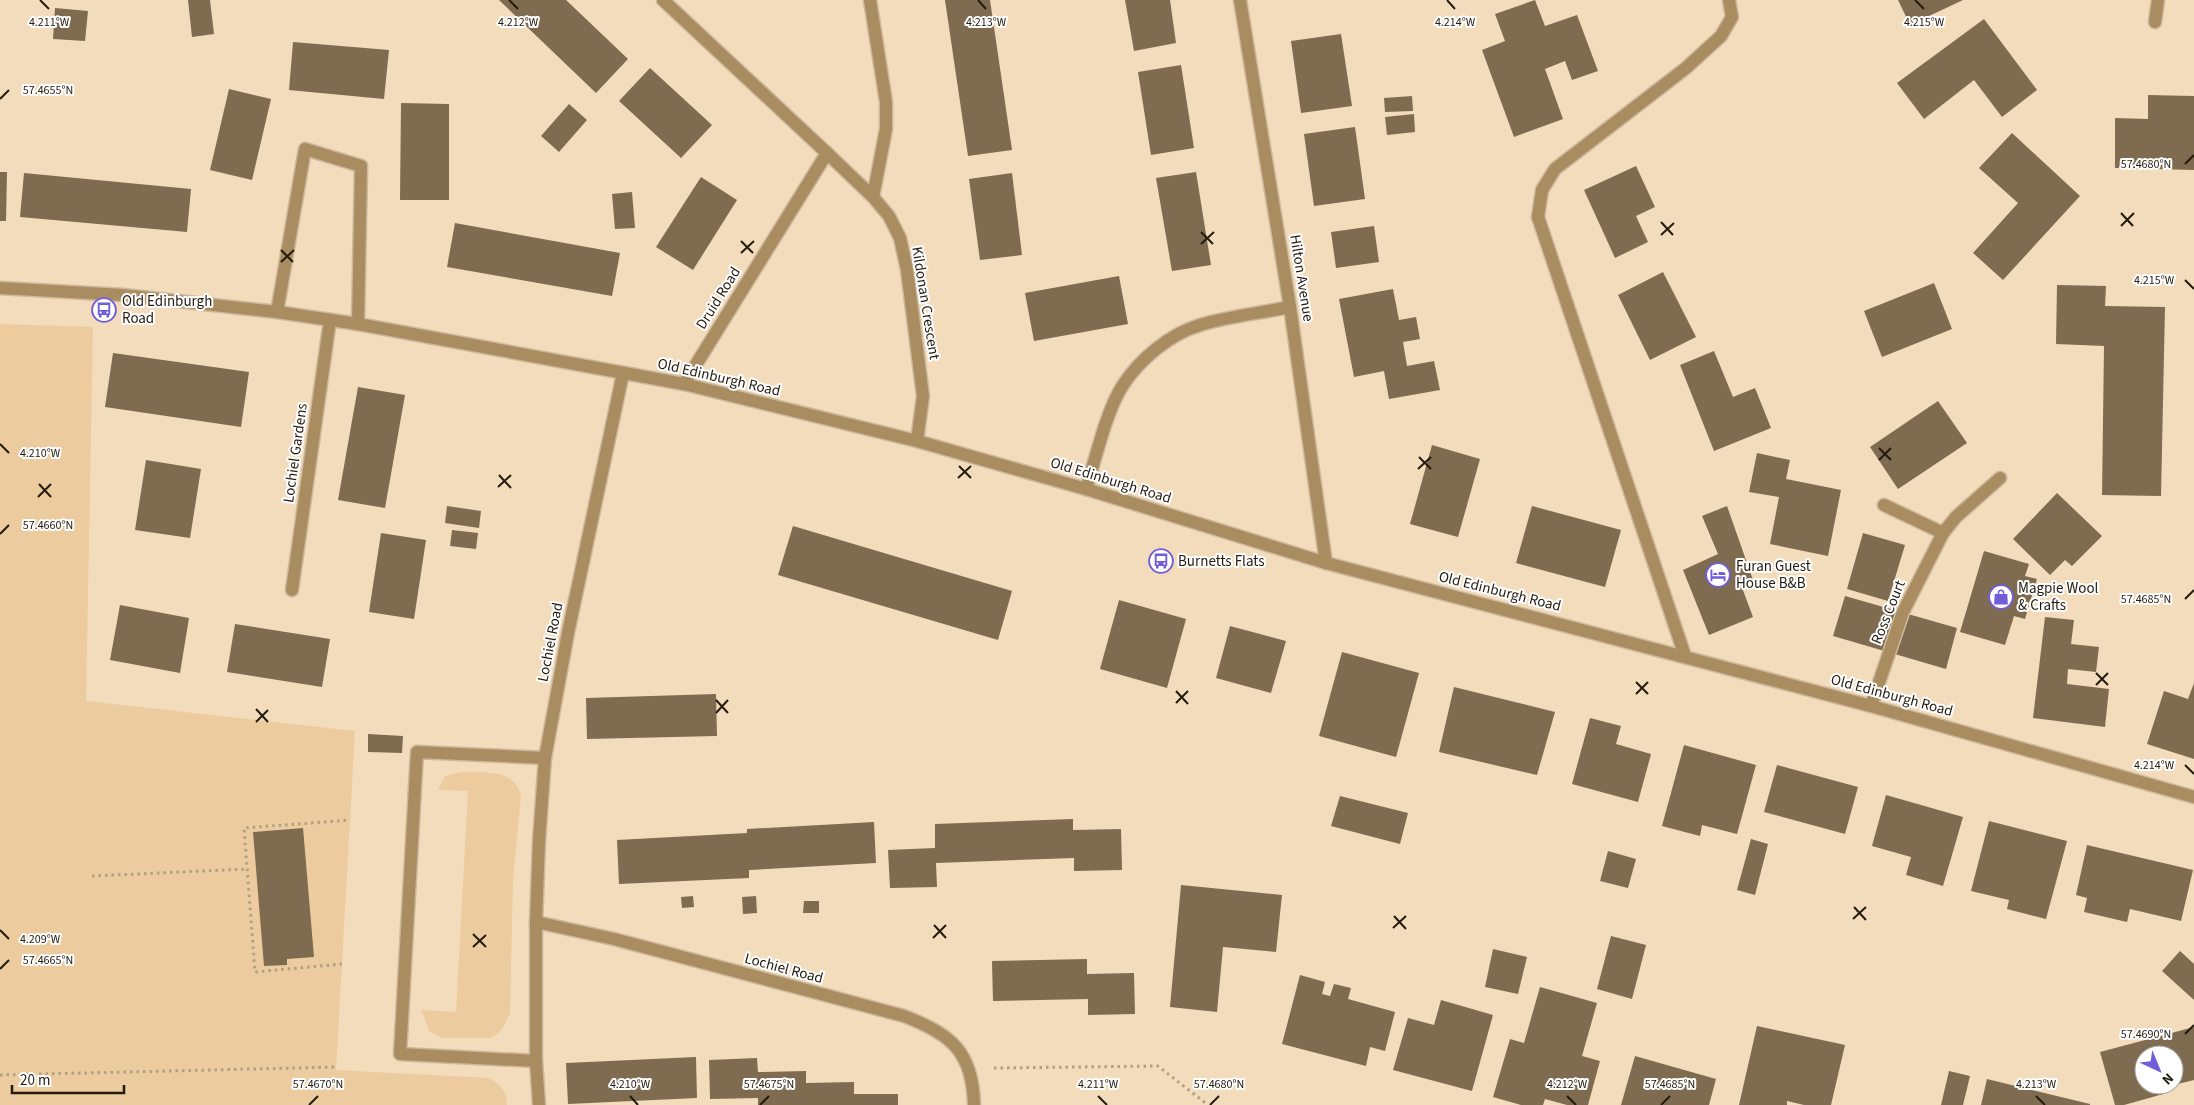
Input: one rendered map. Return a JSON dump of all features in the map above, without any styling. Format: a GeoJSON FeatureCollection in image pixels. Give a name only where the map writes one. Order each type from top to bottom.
{"type":"FeatureCollection","features":[{"type":"Feature","properties":{"kind":"street"},"geometry":{"type":"LineString","coordinates":[[663,0],[873,197]]}},
{"type":"Feature","properties":{"kind":"street"},"geometry":{"type":"LineString","coordinates":[[870,0],[886,102],[886,129],[873,197]]}},
{"type":"Feature","properties":{"kind":"street","name":"Hilton Avenue"},"geometry":{"type":"LineString","coordinates":[[1240,0],[1290,307],[1326,563]]}},
{"type":"Feature","properties":{"kind":"street"},"geometry":{"type":"LineString","coordinates":[[1685,656],[1538,217],[1542,190],[1555,169],[1686,68],[1721,36],[1732,16],[1729,0]]}},
{"type":"Feature","properties":{"kind":"street"},"geometry":{"type":"LineString","coordinates":[[2156,22],[2158,0]]}},
{"type":"Feature","properties":{"kind":"street"},"geometry":{"type":"LineString","coordinates":[[276,312],[305,149],[361,166],[358,324]]}},
{"type":"Feature","properties":{"kind":"street","name":"Druid Road"},"geometry":{"type":"LineString","coordinates":[[684,384],[827,153]]}},
{"type":"Feature","properties":{"kind":"street","name":"Kildonan Crescent"},"geometry":{"type":"LineString","coordinates":[[873,197],[890,216],[900,238],[907,270],[923,396],[917,441]]}},
{"type":"Feature","properties":{"kind":"street","name":"Old Edinburgh Road"},"geometry":{"type":"LineString","coordinates":[[0,288],[123,295],[276,312],[358,324],[684,384],[917,441],[1086,489],[1326,563],[1871,706],[2194,797]]}},
{"type":"Feature","properties":{"kind":"street"},"geometry":{"type":"LineString","coordinates":[[1086,489],[1115,404],[1123,386],[1141,363],[1168,340],[1199,325],[1290,307]]}},
{"type":"Feature","properties":{"kind":"street","name":"Lochiel Gardens"},"geometry":{"type":"LineString","coordinates":[[292,590],[330,320]]}},
{"type":"Feature","properties":{"kind":"street","name":"Lochiel Road"},"geometry":{"type":"LineString","coordinates":[[539,1105],[536,1060],[536,922],[545,758],[568,633],[623,373]]}},
{"type":"Feature","properties":{"kind":"street","name":"Ross Court"},"geometry":{"type":"LineString","coordinates":[[1871,706],[1902,612],[1943,534],[1956,517],[2000,478]]}},
{"type":"Feature","properties":{"kind":"street"},"geometry":{"type":"LineString","coordinates":[[1884,505],[1943,534]]}},
{"type":"Feature","properties":{"kind":"street"},"geometry":{"type":"LineString","coordinates":[[536,1060],[400,1054],[417,752],[545,758]]}},
{"type":"Feature","properties":{"kind":"street","name":"Lochiel Road"},"geometry":{"type":"LineString","coordinates":[[536,922],[614,939],[904,1016],[931,1027],[953,1042],[968,1064],[974,1090],[974,1105]]}},
{"type":"Feature","properties":{"kind":"path"},"geometry":{"type":"LineString","coordinates":[[342,964],[255,972],[244,828],[350,820]]}},
{"type":"Feature","properties":{"kind":"path"},"geometry":{"type":"LineString","coordinates":[[92,876],[247,869]]}},
{"type":"Feature","properties":{"kind":"path"},"geometry":{"type":"LineString","coordinates":[[969,1068],[1158,1066],[1208,1105]]}},
{"type":"Feature","properties":{"kind":"path"},"geometry":{"type":"LineString","coordinates":[[0,1075],[336,1067]]}},
{"type":"Feature","properties":{"kind":"shaded area"},"geometry":{"type":"Polygon","coordinates":[[[0,324],[93,327],[86,701],[355,731],[336,1070],[489,1078],[502,1088],[506,1096],[507,1105],[0,1105],[0,324]]]}},
{"type":"Feature","properties":{"kind":"shaded area"},"geometry":{"type":"Polygon","coordinates":[[[461,772],[489,773],[505,776],[518,787],[521,796],[513,879],[510,1013],[499,1033],[490,1038],[443,1038],[429,1031],[421,1010],[456,1012],[468,791],[438,790],[445,776],[461,772]]]}},
{"type":"Feature","properties":{"kind":"building"},"geometry":{"type":"Polygon","coordinates":[[[188,0],[210,0],[214,34],[192,37],[188,0]]]}},
{"type":"Feature","properties":{"kind":"building"},"geometry":{"type":"Polygon","coordinates":[[[499,0],[566,0],[628,59],[596,93],[499,0]]]}},
{"type":"Feature","properties":{"kind":"building"},"geometry":{"type":"Polygon","coordinates":[[[945,0],[990,0],[1012,150],[968,156],[945,0]]]}},
{"type":"Feature","properties":{"kind":"building"},"geometry":{"type":"Polygon","coordinates":[[[1125,0],[1170,0],[1176,43],[1134,51],[1125,0]]]}},
{"type":"Feature","properties":{"kind":"building"},"geometry":{"type":"Polygon","coordinates":[[[1535,0],[1545,26],[1577,15],[1598,71],[1572,80],[1565,61],[1545,69],[1563,119],[1514,137],[1482,50],[1505,41],[1495,14],[1535,0]]]}},
{"type":"Feature","properties":{"kind":"building"},"geometry":{"type":"Polygon","coordinates":[[[1898,0],[1963,0],[1910,25],[1898,0]]]}},
{"type":"Feature","properties":{"kind":"building"},"geometry":{"type":"Polygon","coordinates":[[[55,8],[88,11],[85,41],[53,39],[55,8]]]}},
{"type":"Feature","properties":{"kind":"building"},"geometry":{"type":"Polygon","coordinates":[[[1984,19],[2037,90],[2002,117],[1974,80],[1924,119],[1897,83],[1984,19]]]}},
{"type":"Feature","properties":{"kind":"building"},"geometry":{"type":"Polygon","coordinates":[[[1341,34],[1352,106],[1301,113],[1291,41],[1341,34]]]}},
{"type":"Feature","properties":{"kind":"building"},"geometry":{"type":"Polygon","coordinates":[[[293,42],[389,50],[384,99],[289,90],[293,42]]]}},
{"type":"Feature","properties":{"kind":"building"},"geometry":{"type":"Polygon","coordinates":[[[1181,65],[1194,148],[1151,155],[1138,72],[1181,65]]]}},
{"type":"Feature","properties":{"kind":"building"},"geometry":{"type":"Polygon","coordinates":[[[650,68],[712,125],[681,158],[619,101],[650,68]]]}},
{"type":"Feature","properties":{"kind":"building"},"geometry":{"type":"Polygon","coordinates":[[[229,89],[271,99],[252,180],[210,170],[229,89]]]}},
{"type":"Feature","properties":{"kind":"building"},"geometry":{"type":"Polygon","coordinates":[[[2148,95],[2194,96],[2194,170],[2115,168],[2115,118],[2148,119],[2148,95]]]}},
{"type":"Feature","properties":{"kind":"building"},"geometry":{"type":"Polygon","coordinates":[[[1412,96],[1413,111],[1385,112],[1384,98],[1412,96]]]}},
{"type":"Feature","properties":{"kind":"building"},"geometry":{"type":"Polygon","coordinates":[[[401,103],[449,104],[449,200],[400,200],[401,103]]]}},
{"type":"Feature","properties":{"kind":"building"},"geometry":{"type":"Polygon","coordinates":[[[569,104],[587,120],[559,152],[541,136],[569,104]]]}},
{"type":"Feature","properties":{"kind":"building"},"geometry":{"type":"Polygon","coordinates":[[[1414,114],[1415,132],[1387,135],[1385,117],[1414,114]]]}},
{"type":"Feature","properties":{"kind":"building"},"geometry":{"type":"Polygon","coordinates":[[[1355,127],[1365,199],[1314,206],[1304,134],[1355,127]]]}},
{"type":"Feature","properties":{"kind":"building"},"geometry":{"type":"Polygon","coordinates":[[[2012,133],[2080,196],[2003,280],[1973,253],[2018,203],[1979,168],[2012,133]]]}},
{"type":"Feature","properties":{"kind":"building"},"geometry":{"type":"Polygon","coordinates":[[[1636,166],[1655,207],[1636,216],[1648,242],[1615,258],[1584,190],[1636,166]]]}},
{"type":"Feature","properties":{"kind":"building"},"geometry":{"type":"Polygon","coordinates":[[[0,172],[7,172],[6,221],[0,221],[0,172]]]}},
{"type":"Feature","properties":{"kind":"building"},"geometry":{"type":"Polygon","coordinates":[[[1196,172],[1211,265],[1172,271],[1156,178],[1196,172]]]}},
{"type":"Feature","properties":{"kind":"building"},"geometry":{"type":"Polygon","coordinates":[[[24,173],[191,189],[187,232],[20,217],[24,173]]]}},
{"type":"Feature","properties":{"kind":"building"},"geometry":{"type":"Polygon","coordinates":[[[1012,173],[1022,255],[980,260],[969,179],[1012,173]]]}},
{"type":"Feature","properties":{"kind":"building"},"geometry":{"type":"Polygon","coordinates":[[[701,177],[737,200],[693,270],[656,247],[701,177]]]}},
{"type":"Feature","properties":{"kind":"building"},"geometry":{"type":"Polygon","coordinates":[[[632,192],[635,228],[615,229],[612,194],[632,192]]]}},
{"type":"Feature","properties":{"kind":"building"},"geometry":{"type":"Polygon","coordinates":[[[455,223],[620,253],[612,296],[447,267],[455,223]]]}},
{"type":"Feature","properties":{"kind":"building"},"geometry":{"type":"Polygon","coordinates":[[[1374,226],[1379,262],[1336,268],[1331,232],[1374,226]]]}},
{"type":"Feature","properties":{"kind":"building"},"geometry":{"type":"Polygon","coordinates":[[[1663,272],[1696,337],[1650,360],[1618,295],[1663,272]]]}},
{"type":"Feature","properties":{"kind":"building"},"geometry":{"type":"Polygon","coordinates":[[[1119,276],[1128,324],[1034,341],[1025,293],[1119,276]]]}},
{"type":"Feature","properties":{"kind":"building"},"geometry":{"type":"Polygon","coordinates":[[[1934,283],[1952,329],[1882,357],[1864,311],[1934,283]]]}},
{"type":"Feature","properties":{"kind":"building"},"geometry":{"type":"Polygon","coordinates":[[[2057,285],[2106,286],[2105,306],[2165,307],[2161,496],[2102,495],[2104,346],[2056,344],[2057,285]]]}},
{"type":"Feature","properties":{"kind":"building"},"geometry":{"type":"Polygon","coordinates":[[[1393,289],[1399,320],[1416,317],[1420,339],[1403,342],[1407,366],[1434,361],[1440,390],[1389,399],[1384,371],[1354,377],[1339,299],[1393,289]]]}},
{"type":"Feature","properties":{"kind":"building"},"geometry":{"type":"Polygon","coordinates":[[[1714,351],[1733,397],[1755,388],[1771,428],[1714,451],[1680,365],[1714,351]]]}},
{"type":"Feature","properties":{"kind":"building"},"geometry":{"type":"Polygon","coordinates":[[[113,353],[249,372],[241,427],[105,407],[113,353]]]}},
{"type":"Feature","properties":{"kind":"building"},"geometry":{"type":"Polygon","coordinates":[[[358,387],[405,395],[385,508],[338,500],[358,387]]]}},
{"type":"Feature","properties":{"kind":"building"},"geometry":{"type":"Polygon","coordinates":[[[1938,401],[1967,443],[1898,489],[1870,447],[1938,401]]]}},
{"type":"Feature","properties":{"kind":"building"},"geometry":{"type":"Polygon","coordinates":[[[1432,445],[1480,459],[1458,537],[1410,524],[1432,445]]]}},
{"type":"Feature","properties":{"kind":"building"},"geometry":{"type":"Polygon","coordinates":[[[1757,453],[1790,460],[1786,479],[1841,490],[1828,556],[1770,544],[1779,497],[1749,492],[1757,453]]]}},
{"type":"Feature","properties":{"kind":"building"},"geometry":{"type":"Polygon","coordinates":[[[146,460],[201,469],[190,538],[135,530],[146,460]]]}},
{"type":"Feature","properties":{"kind":"building"},"geometry":{"type":"Polygon","coordinates":[[[2057,493],[2102,536],[2072,566],[2065,560],[2050,575],[2013,539],[2057,493]]]}},
{"type":"Feature","properties":{"kind":"building"},"geometry":{"type":"Polygon","coordinates":[[[447,506],[481,511],[479,528],[445,523],[447,506]]]}},
{"type":"Feature","properties":{"kind":"building"},"geometry":{"type":"Polygon","coordinates":[[[1532,506],[1621,530],[1605,587],[1516,563],[1532,506]]]}},
{"type":"Feature","properties":{"kind":"building","name":"Furan Guest House B&B"},"geometry":{"type":"Polygon","coordinates":[[[1727,506],[1753,580],[1741,585],[1753,617],[1709,635],[1683,570],[1718,554],[1702,516],[1727,506]]]}},
{"type":"Feature","properties":{"kind":"building"},"geometry":{"type":"Polygon","coordinates":[[[793,526],[1012,591],[998,640],[778,575],[793,526]]]}},
{"type":"Feature","properties":{"kind":"building"},"geometry":{"type":"Polygon","coordinates":[[[452,530],[478,533],[476,549],[450,546],[452,530]]]}},
{"type":"Feature","properties":{"kind":"building"},"geometry":{"type":"Polygon","coordinates":[[[381,533],[426,540],[414,619],[369,612],[381,533]]]}},
{"type":"Feature","properties":{"kind":"building"},"geometry":{"type":"Polygon","coordinates":[[[1863,533],[1905,545],[1888,601],[1847,589],[1863,533]]]}},
{"type":"Feature","properties":{"kind":"building","name":"Magpie Wool & Crafts"},"geometry":{"type":"Polygon","coordinates":[[[1984,551],[2029,564],[2025,576],[2037,579],[2025,619],[2014,616],[2005,645],[1960,632],[1984,551]]]}},
{"type":"Feature","properties":{"kind":"building"},"geometry":{"type":"Polygon","coordinates":[[[1845,596],[1957,628],[1946,669],[1833,636],[1845,596]]]}},
{"type":"Feature","properties":{"kind":"building"},"geometry":{"type":"Polygon","coordinates":[[[1119,600],[1186,619],[1167,688],[1100,669],[1119,600]]]}},
{"type":"Feature","properties":{"kind":"building"},"geometry":{"type":"Polygon","coordinates":[[[120,605],[189,618],[180,673],[110,660],[120,605]]]}},
{"type":"Feature","properties":{"kind":"building"},"geometry":{"type":"Polygon","coordinates":[[[2045,617],[2074,620],[2071,644],[2099,647],[2096,672],[2068,669],[2067,684],[2109,689],[2105,727],[2033,718],[2045,617]]]}},
{"type":"Feature","properties":{"kind":"building"},"geometry":{"type":"Polygon","coordinates":[[[235,624],[330,639],[322,687],[227,672],[235,624]]]}},
{"type":"Feature","properties":{"kind":"building"},"geometry":{"type":"Polygon","coordinates":[[[1230,626],[1286,641],[1271,693],[1216,678],[1230,626]]]}},
{"type":"Feature","properties":{"kind":"building"},"geometry":{"type":"Polygon","coordinates":[[[1342,652],[1419,673],[1396,757],[1319,736],[1342,652]]]}},
{"type":"Feature","properties":{"kind":"building"},"geometry":{"type":"Polygon","coordinates":[[[2194,683],[2194,759],[2147,744],[2164,691],[2188,699],[2194,683]]]}},
{"type":"Feature","properties":{"kind":"building"},"geometry":{"type":"Polygon","coordinates":[[[1454,687],[1555,712],[1537,775],[1439,752],[1454,687]]]}},
{"type":"Feature","properties":{"kind":"building"},"geometry":{"type":"Polygon","coordinates":[[[716,694],[717,736],[587,739],[586,698],[716,694]]]}},
{"type":"Feature","properties":{"kind":"building"},"geometry":{"type":"Polygon","coordinates":[[[1590,718],[1621,726],[1616,744],[1651,754],[1638,802],[1572,784],[1590,718]]]}},
{"type":"Feature","properties":{"kind":"building"},"geometry":{"type":"Polygon","coordinates":[[[368,734],[403,736],[402,753],[368,752],[368,734]]]}},
{"type":"Feature","properties":{"kind":"building"},"geometry":{"type":"Polygon","coordinates":[[[1684,745],[1756,765],[1737,834],[1702,825],[1700,836],[1662,826],[1684,745]]]}},
{"type":"Feature","properties":{"kind":"building"},"geometry":{"type":"Polygon","coordinates":[[[1777,765],[1858,787],[1845,834],[1764,812],[1777,765]]]}},
{"type":"Feature","properties":{"kind":"building"},"geometry":{"type":"Polygon","coordinates":[[[1886,795],[1963,817],[1943,886],[1906,875],[1911,857],[1872,846],[1886,795]]]}},
{"type":"Feature","properties":{"kind":"building"},"geometry":{"type":"Polygon","coordinates":[[[1340,796],[1408,813],[1400,844],[1331,826],[1340,796]]]}},
{"type":"Feature","properties":{"kind":"building"},"geometry":{"type":"Polygon","coordinates":[[[1073,819],[1073,830],[1121,829],[1122,870],[1074,871],[1074,858],[936,863],[937,887],[890,888],[888,850],[935,848],[935,824],[1073,819]]]}},
{"type":"Feature","properties":{"kind":"building"},"geometry":{"type":"Polygon","coordinates":[[[1989,821],[2067,841],[2046,919],[2007,909],[2009,900],[1971,891],[1989,821]]]}},
{"type":"Feature","properties":{"kind":"building"},"geometry":{"type":"Polygon","coordinates":[[[874,822],[876,863],[749,870],[749,878],[619,884],[617,840],[747,833],[747,829],[874,822]]]}},
{"type":"Feature","properties":{"kind":"building"},"geometry":{"type":"Polygon","coordinates":[[[303,828],[314,957],[287,959],[287,965],[264,966],[253,832],[303,828]]]}},
{"type":"Feature","properties":{"kind":"building"},"geometry":{"type":"Polygon","coordinates":[[[1751,839],[1768,844],[1755,895],[1737,890],[1751,839]]]}},
{"type":"Feature","properties":{"kind":"building"},"geometry":{"type":"Polygon","coordinates":[[[2087,845],[2193,870],[2181,921],[2130,909],[2127,922],[2084,912],[2087,898],[2076,895],[2087,845]]]}},
{"type":"Feature","properties":{"kind":"building"},"geometry":{"type":"Polygon","coordinates":[[[1608,851],[1636,859],[1628,888],[1600,881],[1608,851]]]}},
{"type":"Feature","properties":{"kind":"building"},"geometry":{"type":"Polygon","coordinates":[[[1181,885],[1282,895],[1276,952],[1223,947],[1217,1012],[1170,1007],[1181,885]]]}},
{"type":"Feature","properties":{"kind":"building"},"geometry":{"type":"Polygon","coordinates":[[[693,896],[694,907],[682,908],[681,897],[693,896]]]}},
{"type":"Feature","properties":{"kind":"building"},"geometry":{"type":"Polygon","coordinates":[[[756,896],[757,913],[743,914],[742,897],[756,896]]]}},
{"type":"Feature","properties":{"kind":"building"},"geometry":{"type":"Polygon","coordinates":[[[804,901],[819,901],[819,913],[803,913],[804,901]]]}},
{"type":"Feature","properties":{"kind":"building"},"geometry":{"type":"Polygon","coordinates":[[[1611,936],[1646,945],[1632,999],[1597,989],[1611,936]]]}},
{"type":"Feature","properties":{"kind":"building"},"geometry":{"type":"Polygon","coordinates":[[[1493,949],[1527,957],[1518,994],[1485,987],[1493,949]]]}},
{"type":"Feature","properties":{"kind":"building"},"geometry":{"type":"Polygon","coordinates":[[[2180,951],[2194,964],[2194,1000],[2162,971],[2180,951]]]}},
{"type":"Feature","properties":{"kind":"building"},"geometry":{"type":"Polygon","coordinates":[[[1087,959],[1087,974],[1134,973],[1135,1014],[1088,1015],[1088,999],[993,1001],[992,961],[1087,959]]]}},
{"type":"Feature","properties":{"kind":"building"},"geometry":{"type":"Polygon","coordinates":[[[1300,975],[1325,982],[1322,994],[1330,996],[1334,984],[1351,988],[1348,999],[1395,1012],[1385,1051],[1370,1047],[1366,1066],[1282,1044],[1300,975]]]}},
{"type":"Feature","properties":{"kind":"building"},"geometry":{"type":"Polygon","coordinates":[[[1540,987],[1597,1003],[1582,1056],[1600,1061],[1588,1105],[1567,1105],[1545,1099],[1543,1105],[1521,1105],[1493,1097],[1510,1039],[1524,1043],[1540,987]]]}},
{"type":"Feature","properties":{"kind":"building"},"geometry":{"type":"Polygon","coordinates":[[[1441,1000],[1493,1015],[1472,1091],[1393,1070],[1408,1018],[1434,1025],[1441,1000]]]}},
{"type":"Feature","properties":{"kind":"building"},"geometry":{"type":"Polygon","coordinates":[[[1757,1026],[1845,1045],[1831,1105],[1804,1105],[1787,1101],[1787,1105],[1739,1105],[1757,1026]]]}},
{"type":"Feature","properties":{"kind":"building"},"geometry":{"type":"Polygon","coordinates":[[[2194,1027],[2194,1080],[2184,1082],[2184,1045],[2134,1045],[2134,1095],[2160,1095],[2124,1105],[2115,1105],[2100,1052],[2194,1027]]]}},
{"type":"Feature","properties":{"kind":"building"},"geometry":{"type":"Polygon","coordinates":[[[1635,1056],[1716,1079],[1709,1105],[1621,1105],[1635,1056]]]}},
{"type":"Feature","properties":{"kind":"building"},"geometry":{"type":"Polygon","coordinates":[[[696,1057],[697,1098],[568,1104],[566,1063],[696,1057]]]}},
{"type":"Feature","properties":{"kind":"building"},"geometry":{"type":"Polygon","coordinates":[[[757,1058],[758,1072],[806,1071],[806,1083],[854,1082],[854,1094],[898,1094],[898,1105],[758,1105],[758,1098],[710,1099],[709,1060],[757,1058]]]}},
{"type":"Feature","properties":{"kind":"building"},"geometry":{"type":"Polygon","coordinates":[[[1949,1071],[1970,1076],[1963,1105],[1941,1105],[1949,1071]]]}},
{"type":"Feature","properties":{"kind":"building"},"geometry":{"type":"Polygon","coordinates":[[[1987,1079],[2090,1104],[2090,1105],[1981,1105],[1987,1079]]]}},
{"type":"Feature","properties":{"kind":"place","name":"Old Edinburgh Road"},"geometry":{"type":"Point","coordinates":[104,310]}},
{"type":"Feature","properties":{"kind":"place","name":"Burnetts Flats"},"geometry":{"type":"Point","coordinates":[1161,561]}},
{"type":"Feature","properties":{"kind":"place","name":"Furan Guest House B&B"},"geometry":{"type":"Point","coordinates":[1718,575]}},
{"type":"Feature","properties":{"kind":"place","name":"Magpie Wool & Crafts"},"geometry":{"type":"Point","coordinates":[2001,597]}}]}
